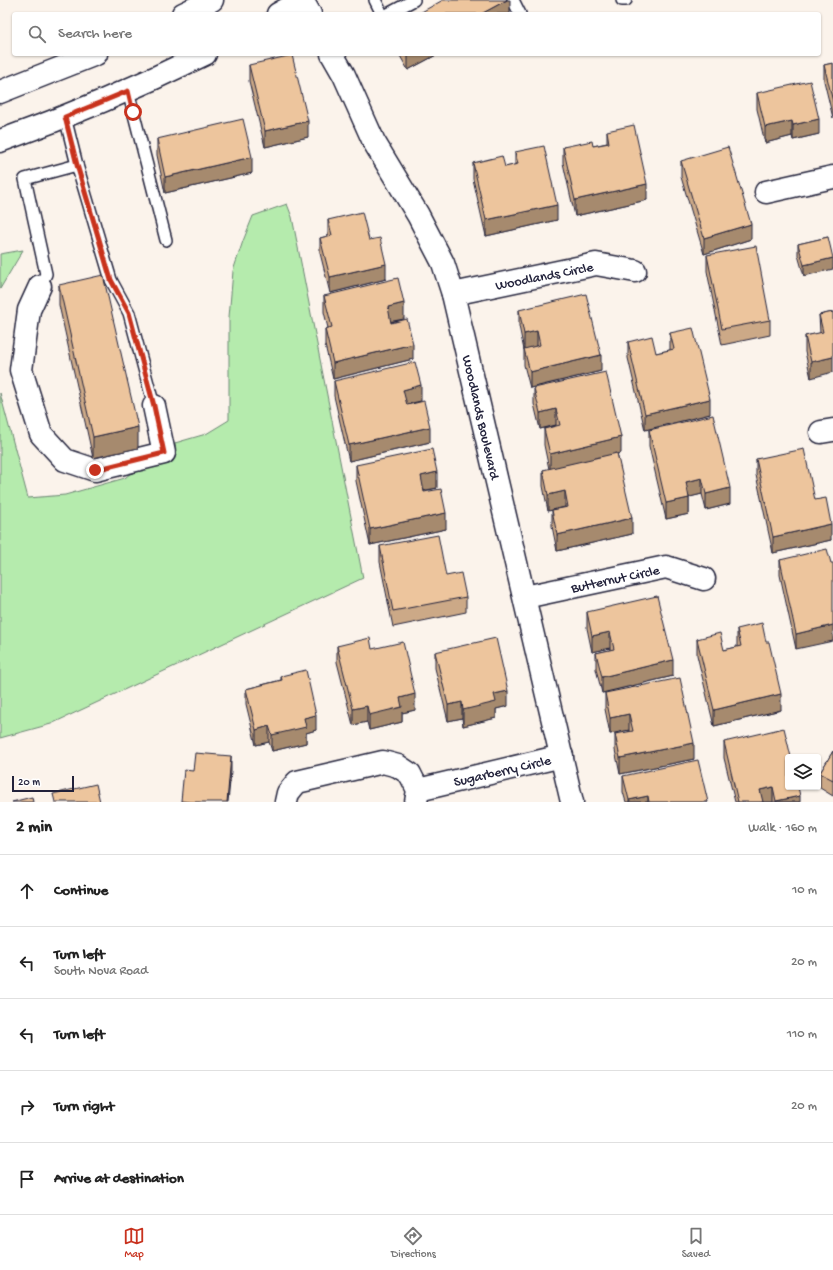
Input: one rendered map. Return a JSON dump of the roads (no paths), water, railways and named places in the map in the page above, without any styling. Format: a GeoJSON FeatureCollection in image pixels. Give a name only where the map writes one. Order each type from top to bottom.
{"type":"FeatureCollection","features":[{"type":"Feature","properties":{"kind":"street"},"geometry":{"type":"LineString","coordinates":[[187,12],[212,0]]}},
{"type":"Feature","properties":{"kind":"street"},"geometry":{"type":"LineString","coordinates":[[283,12],[304,4]]}},
{"type":"Feature","properties":{"kind":"street"},"geometry":{"type":"LineString","coordinates":[[0,92],[91,56]]}},
{"type":"Feature","properties":{"kind":"street"},"geometry":{"type":"LineString","coordinates":[[0,140],[65,117],[128,91],[200,56]]}},
{"type":"Feature","properties":{"kind":"street","name":"Woodlands Boulevard"},"geometry":{"type":"LineString","coordinates":[[333,56],[344,75],[374,142],[418,215],[443,263],[453,294],[572,802]]}},
{"type":"Feature","properties":{"kind":"street"},"geometry":{"type":"LineString","coordinates":[[766,192],[833,177]]}},
{"type":"Feature","properties":{"kind":"street","name":"Woodlands Circle"},"geometry":{"type":"LineString","coordinates":[[453,294],[596,264],[635,271]]}},
{"type":"Feature","properties":{"kind":"street"},"geometry":{"type":"LineString","coordinates":[[40,286],[29,310],[22,370],[41,434],[65,460],[95,470],[164,453],[154,406]]}},
{"type":"Feature","properties":{"kind":"street","name":"Butternut Circle"},"geometry":{"type":"LineString","coordinates":[[525,597],[666,567],[704,579]]}},
{"type":"Feature","properties":{"kind":"street","name":"Sugarberry Circle"},"geometry":{"type":"LineString","coordinates":[[286,802],[288,793],[298,782],[382,762],[398,766],[410,774],[417,796],[562,756]]}},
{"type":"Feature","properties":{"kind":"lane"},"geometry":{"type":"LineString","coordinates":[[375,0],[381,12]]}},
{"type":"Feature","properties":{"kind":"lane"},"geometry":{"type":"LineString","coordinates":[[392,12],[414,0]]}},
{"type":"Feature","properties":{"kind":"lane"},"geometry":{"type":"LineString","coordinates":[[513,0],[519,12]]}},
{"type":"Feature","properties":{"kind":"lane"},"geometry":{"type":"LineString","coordinates":[[128,91],[166,240]]}},
{"type":"Feature","properties":{"kind":"lane"},"geometry":{"type":"LineString","coordinates":[[65,117],[77,165],[111,280],[129,313],[154,406]]}},
{"type":"Feature","properties":{"kind":"lane"},"geometry":{"type":"LineString","coordinates":[[40,286],[46,274],[25,179],[77,165]]}}]}
